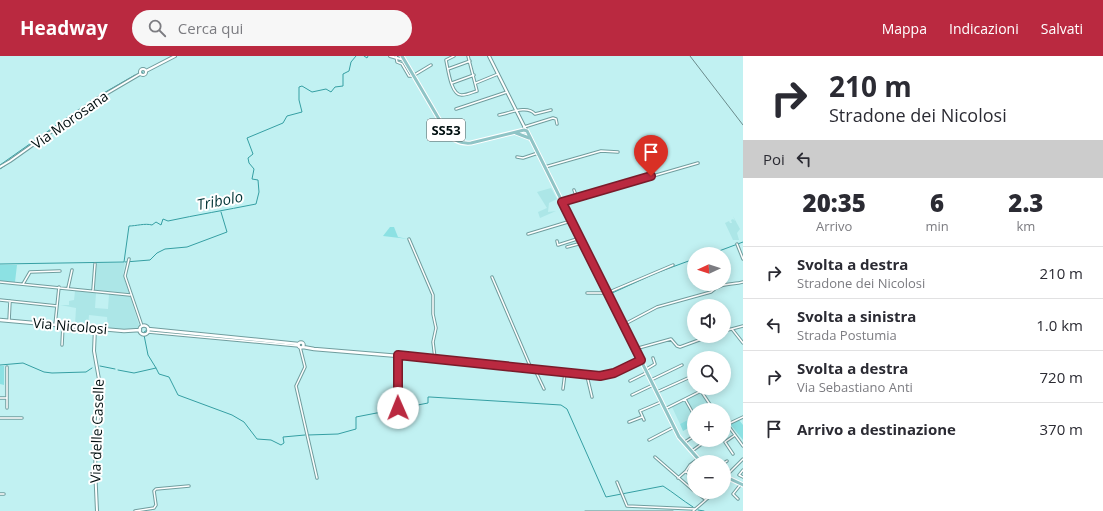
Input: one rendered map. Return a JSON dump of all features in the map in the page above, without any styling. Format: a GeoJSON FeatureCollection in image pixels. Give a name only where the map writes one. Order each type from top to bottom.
{"type":"FeatureCollection","features":[{"type":"Feature","properties":{"kind":"main road"},"geometry":{"type":"LineString","coordinates":[[403,56],[413,74]]}},
{"type":"Feature","properties":{"kind":"main road","name":"SS53"},"geometry":{"type":"LineString","coordinates":[[413,74],[447,132],[457,141],[471,143],[524,131]]}},
{"type":"Feature","properties":{"kind":"main road"},"geometry":{"type":"LineString","coordinates":[[524,131],[538,153],[674,427],[694,455]]}},
{"type":"Feature","properties":{"kind":"main road","name":"Via Nicolosi"},"geometry":{"type":"LineString","coordinates":[[0,320],[94,328],[140,330],[143,334],[148,330]]}},
{"type":"Feature","properties":{"kind":"main road"},"geometry":{"type":"LineString","coordinates":[[140,330],[142,326],[146,326],[148,330],[300,346],[314,349],[398,355],[604,376],[641,360]]}},
{"type":"Feature","properties":{"kind":"main road"},"geometry":{"type":"LineString","coordinates":[[731,480],[742,485]]}},
{"type":"Feature","properties":{"kind":"street","name":"Via Morosana"},"geometry":{"type":"LineString","coordinates":[[0,167],[99,98],[140,74],[142,70],[146,71],[175,56]]}},
{"type":"Feature","properties":{"kind":"street"},"geometry":{"type":"LineString","coordinates":[[391,56],[404,60],[413,74]]}},
{"type":"Feature","properties":{"kind":"street"},"geometry":{"type":"LineString","coordinates":[[396,57],[403,56]]}},
{"type":"Feature","properties":{"kind":"street"},"geometry":{"type":"LineString","coordinates":[[454,56],[446,59],[453,90],[460,95],[478,90],[468,56]]}},
{"type":"Feature","properties":{"kind":"street"},"geometry":{"type":"LineString","coordinates":[[489,56],[517,112],[524,131],[553,118],[556,119],[557,124]]}},
{"type":"Feature","properties":{"kind":"street"},"geometry":{"type":"LineString","coordinates":[[396,57],[397,62],[402,64],[408,75],[431,66]]}},
{"type":"Feature","properties":{"kind":"street"},"geometry":{"type":"LineString","coordinates":[[448,69],[470,61]]}},
{"type":"Feature","properties":{"kind":"street","name":"Via Morosana"},"geometry":{"type":"LineString","coordinates":[[140,74],[145,75],[146,71]]}},
{"type":"Feature","properties":{"kind":"street"},"geometry":{"type":"LineString","coordinates":[[476,83],[498,74]]}},
{"type":"Feature","properties":{"kind":"street"},"geometry":{"type":"LineString","coordinates":[[452,83],[474,75]]}},
{"type":"Feature","properties":{"kind":"street"},"geometry":{"type":"LineString","coordinates":[[456,109],[507,92]]}},
{"type":"Feature","properties":{"kind":"street"},"geometry":{"type":"LineString","coordinates":[[499,115],[528,109],[535,114],[551,110]]}},
{"type":"Feature","properties":{"kind":"street"},"geometry":{"type":"LineString","coordinates":[[545,167],[601,151],[618,152]]}},
{"type":"Feature","properties":{"kind":"street"},"geometry":{"type":"LineString","coordinates":[[517,157],[524,158],[538,153]]}},
{"type":"Feature","properties":{"kind":"street"},"geometry":{"type":"LineString","coordinates":[[562,202],[698,163]]}},
{"type":"Feature","properties":{"kind":"street"},"geometry":{"type":"LineString","coordinates":[[574,190],[577,198]]}},
{"type":"Feature","properties":{"kind":"street"},"geometry":{"type":"LineString","coordinates":[[528,234],[572,221]]}},
{"type":"Feature","properties":{"kind":"street"},"geometry":{"type":"LineString","coordinates":[[557,241],[558,245],[580,238]]}},
{"type":"Feature","properties":{"kind":"street"},"geometry":{"type":"LineString","coordinates":[[409,239],[433,295],[433,314],[436,328],[433,342],[435,359]]}},
{"type":"Feature","properties":{"kind":"street"},"geometry":{"type":"LineString","coordinates":[[567,247],[582,243]]}},
{"type":"Feature","properties":{"kind":"street"},"geometry":{"type":"LineString","coordinates":[[737,244],[743,259]]}},
{"type":"Feature","properties":{"kind":"street"},"geometry":{"type":"LineString","coordinates":[[129,259],[125,275],[130,295],[142,326]]}},
{"type":"Feature","properties":{"kind":"street"},"geometry":{"type":"LineString","coordinates":[[93,290],[95,264]]}},
{"type":"Feature","properties":{"kind":"street"},"geometry":{"type":"LineString","coordinates":[[587,293],[607,293],[673,265]]}},
{"type":"Feature","properties":{"kind":"street"},"geometry":{"type":"LineString","coordinates":[[68,288],[72,270]]}},
{"type":"Feature","properties":{"kind":"street"},"geometry":{"type":"LineString","coordinates":[[23,284],[30,272],[60,271]]}},
{"type":"Feature","properties":{"kind":"street"},"geometry":{"type":"LineString","coordinates":[[492,277],[533,368],[544,388]]}},
{"type":"Feature","properties":{"kind":"street"},"geometry":{"type":"LineString","coordinates":[[0,282],[93,290],[130,295]]}},
{"type":"Feature","properties":{"kind":"street"},"geometry":{"type":"LineString","coordinates":[[623,325],[659,306],[711,292],[719,286],[743,282]]}},
{"type":"Feature","properties":{"kind":"street"},"geometry":{"type":"LineString","coordinates":[[55,324],[59,287]]}},
{"type":"Feature","properties":{"kind":"street"},"geometry":{"type":"LineString","coordinates":[[0,300],[57,306]]}},
{"type":"Feature","properties":{"kind":"street"},"geometry":{"type":"LineString","coordinates":[[9,320],[10,302]]}},
{"type":"Feature","properties":{"kind":"street"},"geometry":{"type":"LineString","coordinates":[[62,345],[64,325]]}},
{"type":"Feature","properties":{"kind":"street"},"geometry":{"type":"LineString","coordinates":[[743,326],[732,328],[743,343]]}},
{"type":"Feature","properties":{"kind":"street","name":"Via delle Caselle"},"geometry":{"type":"LineString","coordinates":[[94,328],[94,351],[100,385],[95,467],[97,511]]}},
{"type":"Feature","properties":{"kind":"street"},"geometry":{"type":"LineString","coordinates":[[635,349],[671,338],[677,346],[689,343]]}},
{"type":"Feature","properties":{"kind":"street"},"geometry":{"type":"LineString","coordinates":[[300,346],[305,367],[296,386],[316,478]]}},
{"type":"Feature","properties":{"kind":"street"},"geometry":{"type":"LineString","coordinates":[[398,355],[398,408]]}},
{"type":"Feature","properties":{"kind":"street"},"geometry":{"type":"LineString","coordinates":[[630,381],[655,364],[654,358]]}},
{"type":"Feature","properties":{"kind":"street"},"geometry":{"type":"LineString","coordinates":[[651,380],[682,365]]}},
{"type":"Feature","properties":{"kind":"street"},"geometry":{"type":"LineString","coordinates":[[7,368],[7,408]]}},
{"type":"Feature","properties":{"kind":"street"},"geometry":{"type":"LineString","coordinates":[[563,389],[565,372]]}},
{"type":"Feature","properties":{"kind":"street"},"geometry":{"type":"LineString","coordinates":[[587,374],[592,397]]}},
{"type":"Feature","properties":{"kind":"street"},"geometry":{"type":"LineString","coordinates":[[657,392],[687,378]]}},
{"type":"Feature","properties":{"kind":"street"},"geometry":{"type":"LineString","coordinates":[[632,395],[653,385]]}},
{"type":"Feature","properties":{"kind":"street"},"geometry":{"type":"LineString","coordinates":[[665,409],[692,395]]}},
{"type":"Feature","properties":{"kind":"street"},"geometry":{"type":"LineString","coordinates":[[0,398],[7,398]]}},
{"type":"Feature","properties":{"kind":"street"},"geometry":{"type":"LineString","coordinates":[[685,399],[687,403]]}},
{"type":"Feature","properties":{"kind":"street"},"geometry":{"type":"LineString","coordinates":[[644,420],[640,411],[661,402]]}},
{"type":"Feature","properties":{"kind":"street"},"geometry":{"type":"LineString","coordinates":[[629,422],[643,417]]}},
{"type":"Feature","properties":{"kind":"street"},"geometry":{"type":"LineString","coordinates":[[731,422],[743,417]]}},
{"type":"Feature","properties":{"kind":"street"},"geometry":{"type":"LineString","coordinates":[[0,418],[22,418]]}},
{"type":"Feature","properties":{"kind":"street"},"geometry":{"type":"LineString","coordinates":[[649,440],[674,427]]}},
{"type":"Feature","properties":{"kind":"street"},"geometry":{"type":"LineString","coordinates":[[731,430],[743,446]]}},
{"type":"Feature","properties":{"kind":"street"},"geometry":{"type":"LineString","coordinates":[[733,454],[725,442],[735,435]]}},
{"type":"Feature","properties":{"kind":"street"},"geometry":{"type":"LineString","coordinates":[[739,440],[743,442]]}},
{"type":"Feature","properties":{"kind":"street"},"geometry":{"type":"LineString","coordinates":[[691,452],[698,447]]}},
{"type":"Feature","properties":{"kind":"street"},"geometry":{"type":"LineString","coordinates":[[655,457],[687,485]]}},
{"type":"Feature","properties":{"kind":"street"},"geometry":{"type":"LineString","coordinates":[[731,470],[743,459]]}},
{"type":"Feature","properties":{"kind":"street"},"geometry":{"type":"LineString","coordinates":[[743,470],[739,475],[743,477]]}},
{"type":"Feature","properties":{"kind":"street"},"geometry":{"type":"LineString","coordinates":[[678,478],[686,471]]}},
{"type":"Feature","properties":{"kind":"street"},"geometry":{"type":"LineString","coordinates":[[617,482],[628,506],[694,510],[706,500]]}},
{"type":"Feature","properties":{"kind":"street"},"geometry":{"type":"LineString","coordinates":[[738,499],[733,494],[742,485]]}},
{"type":"Feature","properties":{"kind":"street"},"geometry":{"type":"LineString","coordinates":[[135,511],[154,508],[154,491],[156,489],[189,486]]}},
{"type":"Feature","properties":{"kind":"shaded area"},"geometry":{"type":"Polygon","coordinates":[[[551,188],[557,199],[549,203],[548,212],[556,211],[540,218],[538,212],[547,208],[537,192],[551,188]]]}},
{"type":"Feature","properties":{"kind":"shaded area"},"geometry":{"type":"Polygon","coordinates":[[[733,216],[740,229],[737,233],[739,240],[733,240],[725,223],[729,221],[732,223],[731,220],[733,219],[735,221],[733,216]]]}},
{"type":"Feature","properties":{"kind":"shaded area"},"geometry":{"type":"Polygon","coordinates":[[[390,227],[394,227],[398,237],[408,239],[383,236],[390,227]]]}},
{"type":"Feature","properties":{"kind":"shaded area"},"geometry":{"type":"Polygon","coordinates":[[[96,263],[125,263],[123,274],[129,293],[95,290],[96,263]]]}},
{"type":"Feature","properties":{"kind":"shaded area"},"geometry":{"type":"Polygon","coordinates":[[[0,265],[17,265],[15,282],[0,281],[0,265]]]}},
{"type":"Feature","properties":{"kind":"shaded area"},"geometry":{"type":"Polygon","coordinates":[[[75,291],[96,293],[95,308],[108,309],[109,294],[130,296],[140,329],[133,330],[108,328],[107,317],[89,315],[88,326],[75,325],[76,308],[60,305],[69,305],[69,301],[74,300],[75,291]]]}},
{"type":"Feature","properties":{"kind":"shaded area"},"geometry":{"type":"Polygon","coordinates":[[[0,366],[4,366],[4,385],[0,384],[0,366]]]}},
{"type":"Feature","properties":{"kind":"shaded area"},"geometry":{"type":"Polygon","coordinates":[[[693,395],[702,395],[708,403],[689,403],[687,399],[693,395]]]}},
{"type":"Feature","properties":{"kind":"shaded area"},"geometry":{"type":"Polygon","coordinates":[[[684,400],[687,406],[687,420],[680,424],[672,407],[684,400]]]}},
{"type":"Feature","properties":{"kind":"shaded area"},"geometry":{"type":"Polygon","coordinates":[[[687,420],[687,429],[683,431],[680,424],[687,420]]]}},
{"type":"Feature","properties":{"kind":"shaded area"},"geometry":{"type":"Polygon","coordinates":[[[739,420],[743,425],[743,440],[731,425],[731,424],[739,420]]]}},
{"type":"Feature","properties":{"kind":"waterway","name":"Tribolo"},"geometry":{"type":"LineString","coordinates":[[0,264],[124,262],[129,226],[143,224],[152,225],[156,222],[161,225],[163,219],[168,221],[256,204],[259,192],[258,180],[252,179],[254,169],[249,163],[248,158],[253,154],[247,138],[283,123],[287,116],[302,112],[299,100],[299,87],[302,86],[312,92],[326,89],[331,92],[335,87],[343,86],[343,74],[349,71],[351,62],[356,56]]}},
{"type":"Feature","properties":{"kind":"waterway","name":"Tribolo"},"geometry":{"type":"LineString","coordinates":[[364,56],[367,58],[368,56]]}},
{"type":"Feature","properties":{"kind":"waterway"},"geometry":{"type":"LineString","coordinates":[[0,165],[95,98],[135,75]]}},
{"type":"Feature","properties":{"kind":"waterway"},"geometry":{"type":"LineString","coordinates":[[0,169],[94,103]]}},
{"type":"Feature","properties":{"kind":"waterway"},"geometry":{"type":"LineString","coordinates":[[125,262],[150,260],[157,253],[165,249],[187,247],[227,232],[221,212]]}},
{"type":"Feature","properties":{"kind":"waterway"},"geometry":{"type":"LineString","coordinates":[[730,247],[743,242]]}},
{"type":"Feature","properties":{"kind":"waterway"},"geometry":{"type":"LineString","coordinates":[[610,294],[656,273],[687,262]]}},
{"type":"Feature","properties":{"kind":"waterway"},"geometry":{"type":"LineString","coordinates":[[607,295],[627,335]]}},
{"type":"Feature","properties":{"kind":"waterway"},"geometry":{"type":"LineString","coordinates":[[144,333],[145,331],[149,331]]}},
{"type":"Feature","properties":{"kind":"waterway"},"geometry":{"type":"LineString","coordinates":[[180,334],[201,336]]}},
{"type":"Feature","properties":{"kind":"waterway"},"geometry":{"type":"LineString","coordinates":[[118,370],[134,373],[156,368],[148,355],[144,335]]}},
{"type":"Feature","properties":{"kind":"waterway"},"geometry":{"type":"LineString","coordinates":[[634,350],[639,360]]}},
{"type":"Feature","properties":{"kind":"waterway"},"geometry":{"type":"LineString","coordinates":[[0,365],[23,363],[44,372],[52,373],[86,372],[92,368]]}},
{"type":"Feature","properties":{"kind":"waterway"},"geometry":{"type":"LineString","coordinates":[[100,366],[115,369]]}},
{"type":"Feature","properties":{"kind":"waterway"},"geometry":{"type":"LineString","coordinates":[[533,367],[588,373]]}},
{"type":"Feature","properties":{"kind":"waterway"},"geometry":{"type":"LineString","coordinates":[[156,368],[159,374],[169,377],[178,395],[232,415],[244,422],[257,439],[271,440],[281,445],[284,443],[283,437],[305,435]]}},
{"type":"Feature","properties":{"kind":"waterway"},"geometry":{"type":"LineString","coordinates":[[610,373],[619,369]]}},
{"type":"Feature","properties":{"kind":"waterway"},"geometry":{"type":"LineString","coordinates":[[308,435],[338,434],[356,429],[356,417],[428,403],[428,397],[561,405],[567,409],[606,497],[663,486],[693,507]]}},
{"type":"Feature","properties":{"kind":"waterway"},"geometry":{"type":"LineString","coordinates":[[698,510],[704,511]]}},
{"type":"Feature","properties":{"kind":"railway"},"geometry":{"type":"LineString","coordinates":[[690,56],[743,125]]}},
{"type":"Feature","properties":{"kind":"railway"},"geometry":{"type":"LineString","coordinates":[[585,511],[673,511]]}},
{"type":"Feature","properties":{"kind":"route"},"geometry":{"type":"LineString","coordinates":[[398,408],[398,355],[539,368],[600,376],[614,373],[641,360],[562,202],[651,176]]}}]}
